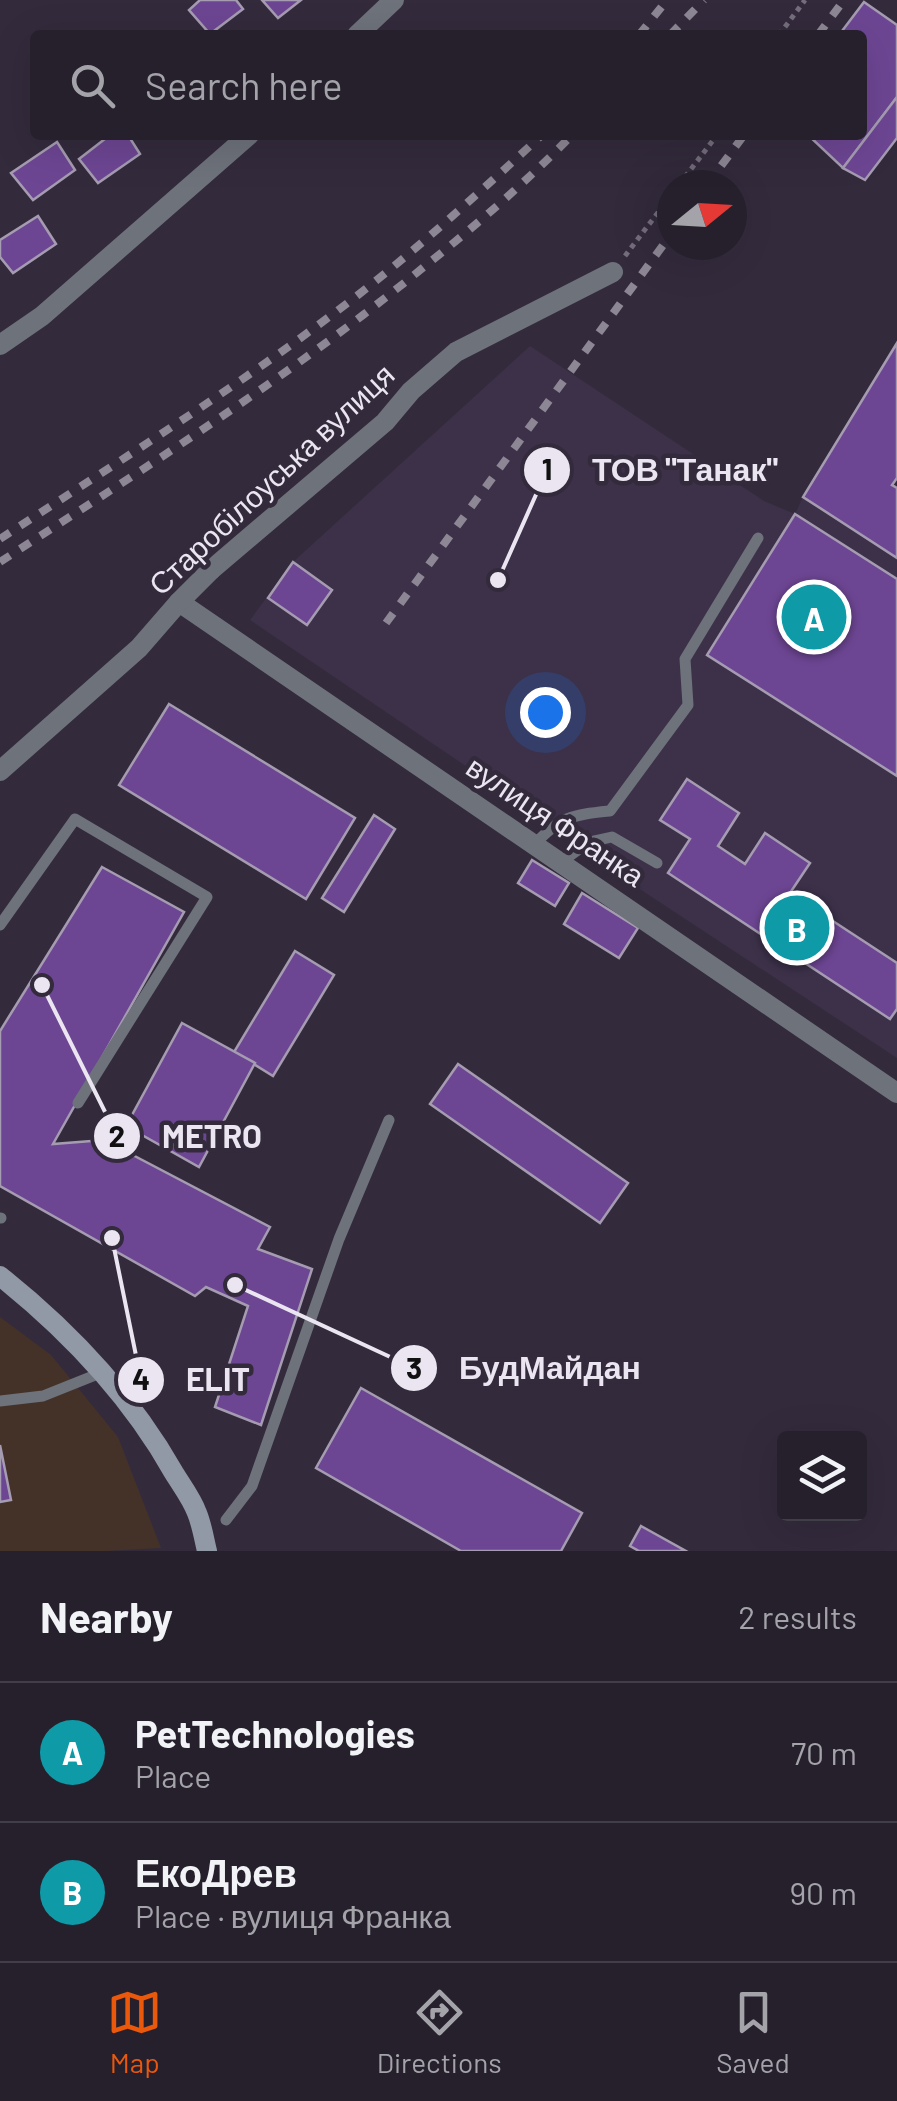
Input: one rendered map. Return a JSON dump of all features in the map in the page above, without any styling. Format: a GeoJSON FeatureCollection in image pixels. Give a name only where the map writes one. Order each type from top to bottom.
{"type":"FeatureCollection","features":[{"type":"Feature","properties":{"kind":"main road"},"geometry":{"type":"LineString","coordinates":[[0,1276],[41,1308],[126,1399],[197,1512],[207,1551]]}},
{"type":"Feature","properties":{"kind":"street"},"geometry":{"type":"LineString","coordinates":[[363,30],[394,0]]}},
{"type":"Feature","properties":{"kind":"street"},"geometry":{"type":"LineString","coordinates":[[0,345],[42,316],[243,140]]}},
{"type":"Feature","properties":{"kind":"street","name":"Старобілоуська вулиця"},"geometry":{"type":"LineString","coordinates":[[0,771],[140,648],[178,602],[212,570],[385,422],[411,391],[456,352],[612,272]]}},
{"type":"Feature","properties":{"kind":"street","name":"вулиця Франка"},"geometry":{"type":"LineString","coordinates":[[178,602],[897,1092]]}},
{"type":"Feature","properties":{"kind":"lane"},"geometry":{"type":"LineString","coordinates":[[534,845],[553,825],[579,814],[610,811],[688,704],[685,659],[758,538]]}},
{"type":"Feature","properties":{"kind":"lane"},"geometry":{"type":"LineString","coordinates":[[0,926],[75,818],[207,896],[78,1103]]}},
{"type":"Feature","properties":{"kind":"lane"},"geometry":{"type":"LineString","coordinates":[[561,862],[589,842],[612,837],[656,863]]}},
{"type":"Feature","properties":{"kind":"lane"},"geometry":{"type":"LineString","coordinates":[[226,1520],[252,1486],[339,1239],[389,1120]]}},
{"type":"Feature","properties":{"kind":"lane"},"geometry":{"type":"LineString","coordinates":[[0,1401],[43,1396],[103,1372]]}},
{"type":"Feature","properties":{"kind":"path"},"geometry":{"type":"LineString","coordinates":[[783,30],[805,0]]}},
{"type":"Feature","properties":{"kind":"path"},"geometry":{"type":"LineString","coordinates":[[691,170],[714,140]]}},
{"type":"Feature","properties":{"kind":"path"},"geometry":{"type":"LineString","coordinates":[[612,272],[657,214]]}},
{"type":"Feature","properties":{"kind":"shaded area"},"geometry":{"type":"Polygon","coordinates":[[[530,346],[764,501],[795,514],[803,497],[897,558],[897,1058],[591,857],[589,830],[566,833],[553,825],[250,620],[293,562],[530,346]]]}},
{"type":"Feature","properties":{"kind":"shaded area"},"geometry":{"type":"Polygon","coordinates":[[[0,1317],[51,1355],[118,1437],[161,1548],[0,1551],[0,1317]]]}},
{"type":"Feature","properties":{"kind":"building"},"geometry":{"type":"Polygon","coordinates":[[[200,0],[236,0],[243,9],[215,30],[206,30],[189,10],[200,0]]]}},
{"type":"Feature","properties":{"kind":"building"},"geometry":{"type":"Polygon","coordinates":[[[262,0],[301,0],[278,18],[262,0]]]}},
{"type":"Feature","properties":{"kind":"building"},"geometry":{"type":"Polygon","coordinates":[[[864,2],[897,25],[897,97],[867,136],[867,30],[843,30],[864,2]]]}},
{"type":"Feature","properties":{"kind":"building"},"geometry":{"type":"Polygon","coordinates":[[[897,97],[897,138],[865,180],[843,168],[897,97]]]}},
{"type":"Feature","properties":{"kind":"building"},"geometry":{"type":"Polygon","coordinates":[[[104,140],[131,140],[140,154],[98,183],[79,159],[104,140]]]}},
{"type":"Feature","properties":{"kind":"building"},"geometry":{"type":"Polygon","coordinates":[[[813,140],[864,140],[843,168],[813,140]]]}},
{"type":"Feature","properties":{"kind":"building"},"geometry":{"type":"Polygon","coordinates":[[[57,142],[75,170],[33,200],[11,173],[57,142]]]}},
{"type":"Feature","properties":{"kind":"building"},"geometry":{"type":"Polygon","coordinates":[[[38,216],[56,244],[13,273],[0,257],[0,240],[38,216]]]}},
{"type":"Feature","properties":{"kind":"building"},"geometry":{"type":"Polygon","coordinates":[[[897,343],[897,478],[892,485],[897,488],[897,558],[803,497],[897,343]]]}},
{"type":"Feature","properties":{"kind":"building"},"geometry":{"type":"Polygon","coordinates":[[[795,514],[897,579],[897,776],[707,655],[795,514]]]}},
{"type":"Feature","properties":{"kind":"building"},"geometry":{"type":"Polygon","coordinates":[[[293,562],[332,590],[307,625],[268,598],[293,562]]]}},
{"type":"Feature","properties":{"kind":"building"},"geometry":{"type":"Polygon","coordinates":[[[169,704],[355,818],[306,899],[119,785],[169,704]]]}},
{"type":"Feature","properties":{"kind":"building"},"geometry":{"type":"Polygon","coordinates":[[[687,779],[739,813],[718,846],[745,864],[765,833],[810,863],[790,893],[897,963],[897,1009],[890,1019],[668,873],[690,839],[660,820],[687,779]]]}},
{"type":"Feature","properties":{"kind":"building"},"geometry":{"type":"Polygon","coordinates":[[[374,815],[395,829],[344,912],[322,898],[374,815]]]}},
{"type":"Feature","properties":{"kind":"building"},"geometry":{"type":"Polygon","coordinates":[[[532,860],[569,883],[555,906],[518,883],[532,860]]]}},
{"type":"Feature","properties":{"kind":"building"},"geometry":{"type":"Polygon","coordinates":[[[102,867],[184,912],[53,1144],[104,1140],[270,1227],[258,1249],[312,1269],[261,1425],[215,1407],[248,1306],[206,1287],[195,1296],[0,1186],[0,1031],[102,867]]]}},
{"type":"Feature","properties":{"kind":"building"},"geometry":{"type":"Polygon","coordinates":[[[582,893],[638,928],[619,958],[564,924],[582,893]]]}},
{"type":"Feature","properties":{"kind":"building"},"geometry":{"type":"Polygon","coordinates":[[[295,951],[334,975],[273,1076],[234,1052],[295,951]]]}},
{"type":"Feature","properties":{"kind":"building"},"geometry":{"type":"Polygon","coordinates":[[[182,1023],[255,1063],[199,1167],[126,1126],[182,1023]]]}},
{"type":"Feature","properties":{"kind":"building"},"geometry":{"type":"Polygon","coordinates":[[[458,1064],[628,1183],[600,1223],[430,1104],[458,1064]]]}},
{"type":"Feature","properties":{"kind":"building"},"geometry":{"type":"Polygon","coordinates":[[[361,1388],[582,1513],[561,1551],[461,1551],[316,1468],[361,1388]]]}},
{"type":"Feature","properties":{"kind":"building"},"geometry":{"type":"Polygon","coordinates":[[[0,1445],[11,1500],[0,1502],[0,1445]]]}},
{"type":"Feature","properties":{"kind":"building"},"geometry":{"type":"Polygon","coordinates":[[[641,1526],[686,1551],[639,1551],[630,1546],[641,1526]]]}},
{"type":"Feature","properties":{"kind":"railway"},"geometry":{"type":"LineString","coordinates":[[643,30],[667,0]]}},
{"type":"Feature","properties":{"kind":"railway"},"geometry":{"type":"LineString","coordinates":[[675,30],[704,0]]}},
{"type":"Feature","properties":{"kind":"railway"},"geometry":{"type":"LineString","coordinates":[[822,30],[844,0]]}},
{"type":"Feature","properties":{"kind":"railway"},"geometry":{"type":"LineString","coordinates":[[0,539],[315,328],[405,257],[537,140]]}},
{"type":"Feature","properties":{"kind":"railway"},"geometry":{"type":"LineString","coordinates":[[0,562],[220,418],[327,342],[467,232],[567,140]]}},
{"type":"Feature","properties":{"kind":"railway"},"geometry":{"type":"LineString","coordinates":[[718,170],[740,140]]}},
{"type":"Feature","properties":{"kind":"railway"},"geometry":{"type":"LineString","coordinates":[[386,623],[657,253]]}},
{"type":"Feature","properties":{"kind":"place","name":"ТОВ \"Танак\""},"geometry":{"type":"Point","coordinates":[498,580]}},
{"type":"Feature","properties":{"kind":"place","name":"PetTechnologies"},"geometry":{"type":"Point","coordinates":[814,617]}},
{"type":"Feature","properties":{"kind":"place","name":"ЕкоДрев"},"geometry":{"type":"Point","coordinates":[797,928]}},
{"type":"Feature","properties":{"kind":"place","name":"METRO"},"geometry":{"type":"Point","coordinates":[42,985]}},
{"type":"Feature","properties":{"kind":"place","name":"ELIT"},"geometry":{"type":"Point","coordinates":[112,1238]}},
{"type":"Feature","properties":{"kind":"place","name":"БудМайдан"},"geometry":{"type":"Point","coordinates":[235,1285]}}]}
